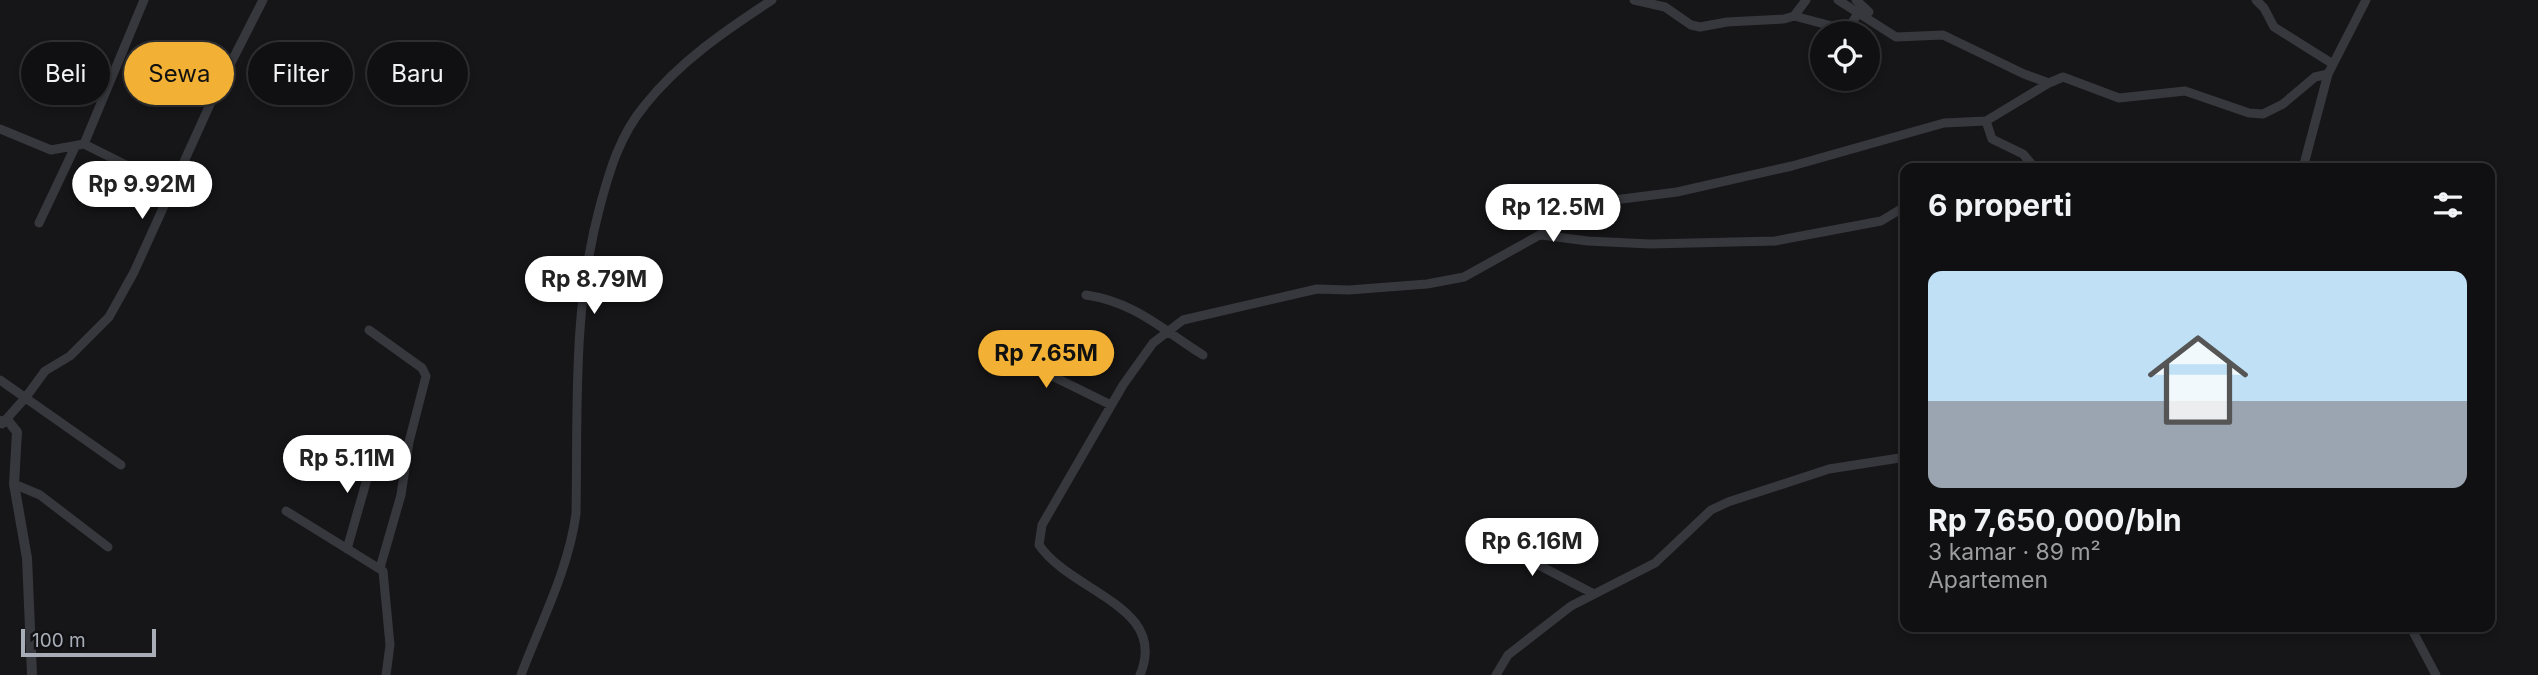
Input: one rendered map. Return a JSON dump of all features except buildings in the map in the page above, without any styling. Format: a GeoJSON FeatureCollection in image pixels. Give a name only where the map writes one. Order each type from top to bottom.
{"type":"FeatureCollection","features":[{"type":"Feature","properties":{"kind":"street"},"geometry":{"type":"LineString","coordinates":[[40,223],[79,146],[144,0]]}},
{"type":"Feature","properties":{"kind":"street"},"geometry":{"type":"LineString","coordinates":[[32,675],[27,558],[14,484],[17,432],[14,426],[1,422],[26,397],[45,371],[69,356],[109,317],[134,272],[218,88],[263,0]]}},
{"type":"Feature","properties":{"kind":"street"},"geometry":{"type":"LineString","coordinates":[[521,675],[564,569],[572,541],[576,514],[579,318],[594,227],[611,163],[645,105],[670,78],[721,33],[772,0]]}},
{"type":"Feature","properties":{"kind":"street"},"geometry":{"type":"LineString","coordinates":[[1634,0],[1665,7],[1691,25],[1700,27],[1794,16],[1847,30],[1859,12]]}},
{"type":"Feature","properties":{"kind":"street"},"geometry":{"type":"LineString","coordinates":[[1794,16],[1807,0]]}},
{"type":"Feature","properties":{"kind":"street"},"geometry":{"type":"LineString","coordinates":[[1838,0],[1891,34],[1900,37],[1943,35],[2024,74],[2049,83]]}},
{"type":"Feature","properties":{"kind":"street"},"geometry":{"type":"LineString","coordinates":[[1856,0],[1900,37]]}},
{"type":"Feature","properties":{"kind":"street"},"geometry":{"type":"LineString","coordinates":[[2256,0],[2264,8],[2274,27],[2333,64]]}},
{"type":"Feature","properties":{"kind":"street"},"geometry":{"type":"LineString","coordinates":[[2304,163],[2328,74],[2366,0]]}},
{"type":"Feature","properties":{"kind":"street"},"geometry":{"type":"LineString","coordinates":[[1140,675],[1146,659],[1147,645],[1138,623],[1070,576],[1039,545],[1042,525],[1111,405],[1153,343],[1165,331],[1183,320],[1300,292],[1427,284],[1464,277],[1590,206],[1614,200],[1677,192],[1781,168],[1944,123],[1986,121],[2063,77],[2127,99],[2155,93],[2185,91],[2249,113],[2263,114],[2283,104],[2315,77],[2328,74]]}},
{"type":"Feature","properties":{"kind":"street"},"geometry":{"type":"LineString","coordinates":[[1986,121],[1992,139],[2022,155],[2030,163]]}},
{"type":"Feature","properties":{"kind":"street"},"geometry":{"type":"LineString","coordinates":[[0,129],[45,149],[79,146],[173,188]]}},
{"type":"Feature","properties":{"kind":"street"},"geometry":{"type":"LineString","coordinates":[[1541,235],[1588,241],[1650,244],[1775,241],[1881,221],[1900,210]]}},
{"type":"Feature","properties":{"kind":"street"},"geometry":{"type":"LineString","coordinates":[[1086,295],[1110,299],[1142,313],[1203,355]]}},
{"type":"Feature","properties":{"kind":"street"},"geometry":{"type":"LineString","coordinates":[[369,330],[422,368],[426,376],[409,442],[401,495],[380,568]]}},
{"type":"Feature","properties":{"kind":"street"},"geometry":{"type":"LineString","coordinates":[[995,348],[1111,405]]}},
{"type":"Feature","properties":{"kind":"street"},"geometry":{"type":"LineString","coordinates":[[0,380],[121,465]]}},
{"type":"Feature","properties":{"kind":"street"},"geometry":{"type":"LineString","coordinates":[[341,443],[368,458],[371,465],[347,549]]}},
{"type":"Feature","properties":{"kind":"street"},"geometry":{"type":"LineString","coordinates":[[1496,675],[1508,655],[1571,606],[1655,563],[1711,510],[1728,502],[1843,466],[1900,458]]}},
{"type":"Feature","properties":{"kind":"street"},"geometry":{"type":"LineString","coordinates":[[14,484],[40,495],[108,547]]}},
{"type":"Feature","properties":{"kind":"street"},"geometry":{"type":"LineString","coordinates":[[286,511],[380,568],[385,577],[390,645],[386,675]]}},
{"type":"Feature","properties":{"kind":"street"},"geometry":{"type":"LineString","coordinates":[[1485,537],[1594,594]]}},
{"type":"Feature","properties":{"kind":"street"},"geometry":{"type":"LineString","coordinates":[[2413,632],[2436,675]]}}]}
